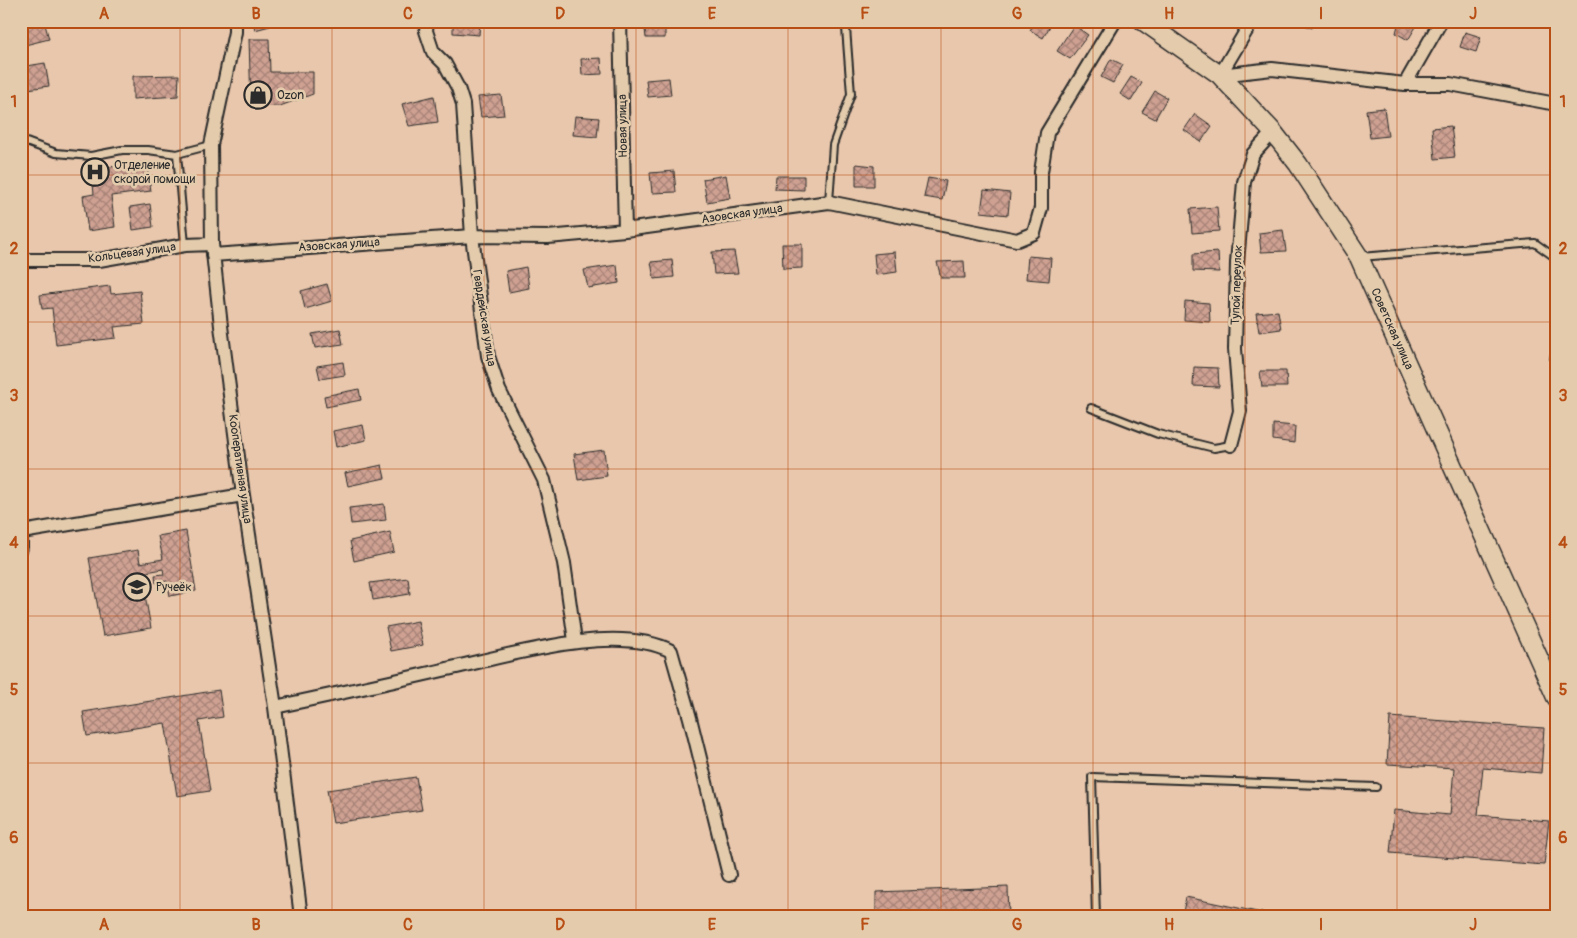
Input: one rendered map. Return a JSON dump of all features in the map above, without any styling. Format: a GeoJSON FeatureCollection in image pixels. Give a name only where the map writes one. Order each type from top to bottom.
{"type":"FeatureCollection","features":[{"type":"Feature","properties":{"kind":"street","name":"Кооперативная улица"},"geometry":{"type":"LineString","coordinates":[[235,21],[235,32],[211,145],[213,249],[243,495],[275,707],[301,917]]}},
{"type":"Feature","properties":{"kind":"street","name":"Гвардейская улица"},"geometry":{"type":"LineString","coordinates":[[427,21],[426,30],[433,52],[445,64],[464,104],[472,236],[488,356],[499,390],[544,480],[564,563],[575,641]]}},
{"type":"Feature","properties":{"kind":"street","name":"Новая улица"},"geometry":{"type":"LineString","coordinates":[[620,21],[625,230]]}},
{"type":"Feature","properties":{"kind":"street","name":"Азовская улица"},"geometry":{"type":"LineString","coordinates":[[213,249],[472,236],[548,237],[625,230],[829,202],[1017,240],[1034,233],[1041,208],[1041,172],[1047,133],[1115,21]]}},
{"type":"Feature","properties":{"kind":"street","name":"Советская улица"},"geometry":{"type":"LineString","coordinates":[[1143,21],[1220,76],[1272,132],[1298,164],[1359,257],[1556,697]]}},
{"type":"Feature","properties":{"kind":"street"},"geometry":{"type":"LineString","coordinates":[[1220,76],[1252,21]]}},
{"type":"Feature","properties":{"kind":"street"},"geometry":{"type":"LineString","coordinates":[[1405,84],[1441,21]]}},
{"type":"Feature","properties":{"kind":"street"},"geometry":{"type":"LineString","coordinates":[[1220,76],[1272,69],[1405,84],[1450,84],[1556,104]]}},
{"type":"Feature","properties":{"kind":"street","name":"Тупой переулок"},"geometry":{"type":"LineString","coordinates":[[1231,445],[1240,411],[1235,349],[1236,282],[1244,182],[1252,154],[1272,132]]}},
{"type":"Feature","properties":{"kind":"street","name":"Кольцевая улица"},"geometry":{"type":"LineString","coordinates":[[21,260],[99,260],[185,245],[213,249]]}},
{"type":"Feature","properties":{"kind":"street"},"geometry":{"type":"LineString","coordinates":[[22,532],[243,495]]}},
{"type":"Feature","properties":{"kind":"street"},"geometry":{"type":"LineString","coordinates":[[21,507],[21,548]]}},
{"type":"Feature","properties":{"kind":"street"},"geometry":{"type":"LineString","coordinates":[[275,707],[575,641],[628,640],[658,644],[671,651],[690,718],[729,875]]}},
{"type":"Feature","properties":{"kind":"lane"},"geometry":{"type":"LineString","coordinates":[[829,202],[833,145],[851,94],[846,28]]}},
{"type":"Feature","properties":{"kind":"lane"},"geometry":{"type":"LineString","coordinates":[[21,140],[56,153],[91,156],[122,150],[148,150],[177,154],[211,145]]}},
{"type":"Feature","properties":{"kind":"lane"},"geometry":{"type":"LineString","coordinates":[[177,154],[185,245]]}},
{"type":"Feature","properties":{"kind":"lane"},"geometry":{"type":"LineString","coordinates":[[1359,257],[1535,243],[1556,258]]}},
{"type":"Feature","properties":{"kind":"lane"},"geometry":{"type":"LineString","coordinates":[[1554,359],[1556,349]]}},
{"type":"Feature","properties":{"kind":"lane"},"geometry":{"type":"LineString","coordinates":[[1091,408],[1158,434],[1214,448],[1231,445]]}},
{"type":"Feature","properties":{"kind":"lane"},"geometry":{"type":"LineString","coordinates":[[21,720],[24,750]]}},
{"type":"Feature","properties":{"kind":"lane"},"geometry":{"type":"LineString","coordinates":[[1096,917],[1092,777],[1376,787]]}},
{"type":"Feature","properties":{"kind":"building"},"geometry":{"type":"Polygon","coordinates":[[[21,21],[44,21],[49,39],[21,46],[21,21]]]}},
{"type":"Feature","properties":{"kind":"building"},"geometry":{"type":"Polygon","coordinates":[[[253,21],[269,21],[270,26],[255,30],[253,21]]]}},
{"type":"Feature","properties":{"kind":"building"},"geometry":{"type":"Polygon","coordinates":[[[453,21],[480,21],[479,35],[453,33],[453,21]]]}},
{"type":"Feature","properties":{"kind":"building"},"geometry":{"type":"Polygon","coordinates":[[[644,21],[665,21],[665,38],[646,38],[644,21]]]}},
{"type":"Feature","properties":{"kind":"building"},"geometry":{"type":"Polygon","coordinates":[[[1036,21],[1053,21],[1043,38],[1030,30],[1036,21]]]}},
{"type":"Feature","properties":{"kind":"building"},"geometry":{"type":"Polygon","coordinates":[[[1295,21],[1315,21],[1312,28],[1295,21]]]}},
{"type":"Feature","properties":{"kind":"building"},"geometry":{"type":"Polygon","coordinates":[[[1399,21],[1410,21],[1417,25],[1408,40],[1396,33],[1399,21]]]}},
{"type":"Feature","properties":{"kind":"building"},"geometry":{"type":"Polygon","coordinates":[[[1074,25],[1088,35],[1070,59],[1057,51],[1074,25]]]}},
{"type":"Feature","properties":{"kind":"building"},"geometry":{"type":"Polygon","coordinates":[[[1465,32],[1481,37],[1476,52],[1460,47],[1465,32]]]}},
{"type":"Feature","properties":{"kind":"building"},"geometry":{"type":"Polygon","coordinates":[[[249,39],[269,39],[270,72],[313,72],[313,94],[280,106],[251,107],[249,39]]]}},
{"type":"Feature","properties":{"kind":"building"},"geometry":{"type":"Polygon","coordinates":[[[601,58],[602,74],[582,75],[581,59],[601,58]]]}},
{"type":"Feature","properties":{"kind":"building"},"geometry":{"type":"Polygon","coordinates":[[[1111,59],[1123,65],[1113,83],[1101,77],[1111,59]]]}},
{"type":"Feature","properties":{"kind":"building"},"geometry":{"type":"Polygon","coordinates":[[[45,63],[49,86],[21,90],[21,67],[45,63]]]}},
{"type":"Feature","properties":{"kind":"building"},"geometry":{"type":"Polygon","coordinates":[[[179,75],[178,96],[133,99],[133,76],[179,75]]]}},
{"type":"Feature","properties":{"kind":"building"},"geometry":{"type":"Polygon","coordinates":[[[1131,77],[1142,83],[1131,101],[1120,94],[1131,77]]]}},
{"type":"Feature","properties":{"kind":"building"},"geometry":{"type":"Polygon","coordinates":[[[669,78],[671,95],[648,97],[646,80],[669,78]]]}},
{"type":"Feature","properties":{"kind":"building"},"geometry":{"type":"Polygon","coordinates":[[[1155,91],[1167,98],[1155,119],[1142,112],[1155,91]]]}},
{"type":"Feature","properties":{"kind":"building"},"geometry":{"type":"Polygon","coordinates":[[[501,95],[504,115],[481,117],[478,97],[501,95]]]}},
{"type":"Feature","properties":{"kind":"building"},"geometry":{"type":"Polygon","coordinates":[[[434,96],[438,122],[409,126],[402,104],[434,96]]]}},
{"type":"Feature","properties":{"kind":"building"},"geometry":{"type":"Polygon","coordinates":[[[1384,108],[1388,136],[1370,138],[1366,110],[1384,108]]]}},
{"type":"Feature","properties":{"kind":"building"},"geometry":{"type":"Polygon","coordinates":[[[1195,114],[1212,126],[1201,142],[1184,130],[1195,114]]]}},
{"type":"Feature","properties":{"kind":"building"},"geometry":{"type":"Polygon","coordinates":[[[575,116],[599,118],[597,137],[573,135],[575,116]]]}},
{"type":"Feature","properties":{"kind":"building"},"geometry":{"type":"Polygon","coordinates":[[[1451,126],[1455,157],[1435,159],[1432,128],[1451,126]]]}},
{"type":"Feature","properties":{"kind":"building"},"geometry":{"type":"Polygon","coordinates":[[[147,162],[151,191],[111,196],[115,227],[88,231],[83,196],[94,194],[93,184],[103,183],[101,168],[147,162]]]}},
{"type":"Feature","properties":{"kind":"building"},"geometry":{"type":"Polygon","coordinates":[[[856,164],[874,166],[874,186],[856,186],[856,164]]]}},
{"type":"Feature","properties":{"kind":"building"},"geometry":{"type":"Polygon","coordinates":[[[674,171],[676,192],[652,193],[650,173],[674,171]]]}},
{"type":"Feature","properties":{"kind":"building"},"geometry":{"type":"Polygon","coordinates":[[[726,175],[730,198],[707,202],[703,179],[726,175]]]}},
{"type":"Feature","properties":{"kind":"building"},"geometry":{"type":"Polygon","coordinates":[[[776,176],[804,176],[804,190],[775,189],[776,176]]]}},
{"type":"Feature","properties":{"kind":"building"},"geometry":{"type":"Polygon","coordinates":[[[928,178],[946,181],[942,200],[924,197],[928,178]]]}},
{"type":"Feature","properties":{"kind":"building"},"geometry":{"type":"Polygon","coordinates":[[[984,190],[1010,193],[1008,215],[981,212],[984,190]]]}},
{"type":"Feature","properties":{"kind":"building"},"geometry":{"type":"Polygon","coordinates":[[[150,204],[153,227],[133,230],[130,207],[150,204]]]}},
{"type":"Feature","properties":{"kind":"building"},"geometry":{"type":"Polygon","coordinates":[[[1217,207],[1219,231],[1192,233],[1190,209],[1217,207]]]}},
{"type":"Feature","properties":{"kind":"building"},"geometry":{"type":"Polygon","coordinates":[[[1283,230],[1286,251],[1261,252],[1259,233],[1283,230]]]}},
{"type":"Feature","properties":{"kind":"building"},"geometry":{"type":"Polygon","coordinates":[[[782,244],[802,244],[802,268],[783,269],[782,244]]]}},
{"type":"Feature","properties":{"kind":"building"},"geometry":{"type":"Polygon","coordinates":[[[734,251],[738,273],[714,274],[712,252],[734,251]]]}},
{"type":"Feature","properties":{"kind":"building"},"geometry":{"type":"Polygon","coordinates":[[[895,252],[897,272],[876,275],[874,254],[895,252]]]}},
{"type":"Feature","properties":{"kind":"building"},"geometry":{"type":"Polygon","coordinates":[[[1218,252],[1219,272],[1193,271],[1193,254],[1218,252]]]}},
{"type":"Feature","properties":{"kind":"building"},"geometry":{"type":"Polygon","coordinates":[[[1028,256],[1051,258],[1049,281],[1026,279],[1028,256]]]}},
{"type":"Feature","properties":{"kind":"building"},"geometry":{"type":"Polygon","coordinates":[[[672,260],[674,277],[654,279],[651,262],[672,260]]]}},
{"type":"Feature","properties":{"kind":"building"},"geometry":{"type":"Polygon","coordinates":[[[964,261],[965,278],[941,278],[937,262],[964,261]]]}},
{"type":"Feature","properties":{"kind":"building"},"geometry":{"type":"Polygon","coordinates":[[[617,265],[619,283],[588,288],[584,270],[617,265]]]}},
{"type":"Feature","properties":{"kind":"building"},"geometry":{"type":"Polygon","coordinates":[[[526,267],[529,288],[509,292],[506,271],[526,267]]]}},
{"type":"Feature","properties":{"kind":"building"},"geometry":{"type":"Polygon","coordinates":[[[327,284],[332,301],[305,309],[301,291],[327,284]]]}},
{"type":"Feature","properties":{"kind":"building"},"geometry":{"type":"Polygon","coordinates":[[[110,286],[111,294],[140,291],[144,324],[114,327],[116,338],[56,345],[52,308],[42,309],[40,295],[110,286]]]}},
{"type":"Feature","properties":{"kind":"building"},"geometry":{"type":"Polygon","coordinates":[[[1185,301],[1209,303],[1210,322],[1184,320],[1185,301]]]}},
{"type":"Feature","properties":{"kind":"building"},"geometry":{"type":"Polygon","coordinates":[[[1278,311],[1281,329],[1259,332],[1256,313],[1278,311]]]}},
{"type":"Feature","properties":{"kind":"building"},"geometry":{"type":"Polygon","coordinates":[[[340,329],[343,344],[315,348],[312,334],[340,329]]]}},
{"type":"Feature","properties":{"kind":"building"},"geometry":{"type":"Polygon","coordinates":[[[343,362],[345,375],[320,379],[317,366],[343,362]]]}},
{"type":"Feature","properties":{"kind":"building"},"geometry":{"type":"Polygon","coordinates":[[[1194,367],[1218,368],[1219,387],[1193,386],[1194,367]]]}},
{"type":"Feature","properties":{"kind":"building"},"geometry":{"type":"Polygon","coordinates":[[[1260,371],[1286,371],[1287,387],[1262,387],[1260,371]]]}},
{"type":"Feature","properties":{"kind":"building"},"geometry":{"type":"Polygon","coordinates":[[[359,389],[361,400],[326,407],[324,396],[359,389]]]}},
{"type":"Feature","properties":{"kind":"building"},"geometry":{"type":"Polygon","coordinates":[[[1273,424],[1295,426],[1294,443],[1273,440],[1273,424]]]}},
{"type":"Feature","properties":{"kind":"building"},"geometry":{"type":"Polygon","coordinates":[[[363,425],[366,440],[336,447],[333,431],[363,425]]]}},
{"type":"Feature","properties":{"kind":"building"},"geometry":{"type":"Polygon","coordinates":[[[604,450],[607,476],[578,480],[574,454],[604,450]]]}},
{"type":"Feature","properties":{"kind":"building"},"geometry":{"type":"Polygon","coordinates":[[[382,465],[385,478],[348,486],[345,473],[382,465]]]}},
{"type":"Feature","properties":{"kind":"building"},"geometry":{"type":"Polygon","coordinates":[[[384,504],[386,520],[351,524],[349,508],[384,504]]]}},
{"type":"Feature","properties":{"kind":"building"},"geometry":{"type":"Polygon","coordinates":[[[186,531],[196,591],[170,596],[167,581],[156,583],[155,575],[164,574],[163,569],[141,573],[151,628],[103,636],[89,558],[138,550],[140,563],[163,559],[158,536],[186,531]]]}},
{"type":"Feature","properties":{"kind":"building"},"geometry":{"type":"Polygon","coordinates":[[[390,532],[394,552],[354,561],[350,541],[390,532]]]}},
{"type":"Feature","properties":{"kind":"building"},"geometry":{"type":"Polygon","coordinates":[[[408,578],[410,594],[373,600],[370,583],[408,578]]]}},
{"type":"Feature","properties":{"kind":"building"},"geometry":{"type":"Polygon","coordinates":[[[418,621],[423,645],[391,651],[386,627],[418,621]]]}},
{"type":"Feature","properties":{"kind":"building"},"geometry":{"type":"Polygon","coordinates":[[[219,690],[223,717],[199,721],[210,791],[177,796],[165,723],[87,736],[83,712],[219,690]]]}},
{"type":"Feature","properties":{"kind":"building"},"geometry":{"type":"Polygon","coordinates":[[[1390,717],[1544,728],[1541,773],[1483,768],[1478,815],[1549,821],[1544,865],[1390,853],[1394,810],[1450,815],[1454,768],[1387,764],[1390,717]]]}},
{"type":"Feature","properties":{"kind":"building"},"geometry":{"type":"Polygon","coordinates":[[[416,777],[422,810],[333,823],[327,790],[416,777]]]}},
{"type":"Feature","properties":{"kind":"building"},"geometry":{"type":"Polygon","coordinates":[[[1008,887],[1009,917],[876,917],[876,892],[1008,887]]]}},
{"type":"Feature","properties":{"kind":"building"},"geometry":{"type":"Polygon","coordinates":[[[1186,897],[1281,917],[1182,917],[1186,897]]]}},
{"type":"Feature","properties":{"kind":"place","name":"Ozon"},"geometry":{"type":"Point","coordinates":[258,95]}},
{"type":"Feature","properties":{"kind":"place","name":"Отделение скорой помощи"},"geometry":{"type":"Point","coordinates":[95,172]}},
{"type":"Feature","properties":{"kind":"place","name":"Ручеёк"},"geometry":{"type":"Point","coordinates":[137,587]}}]}
